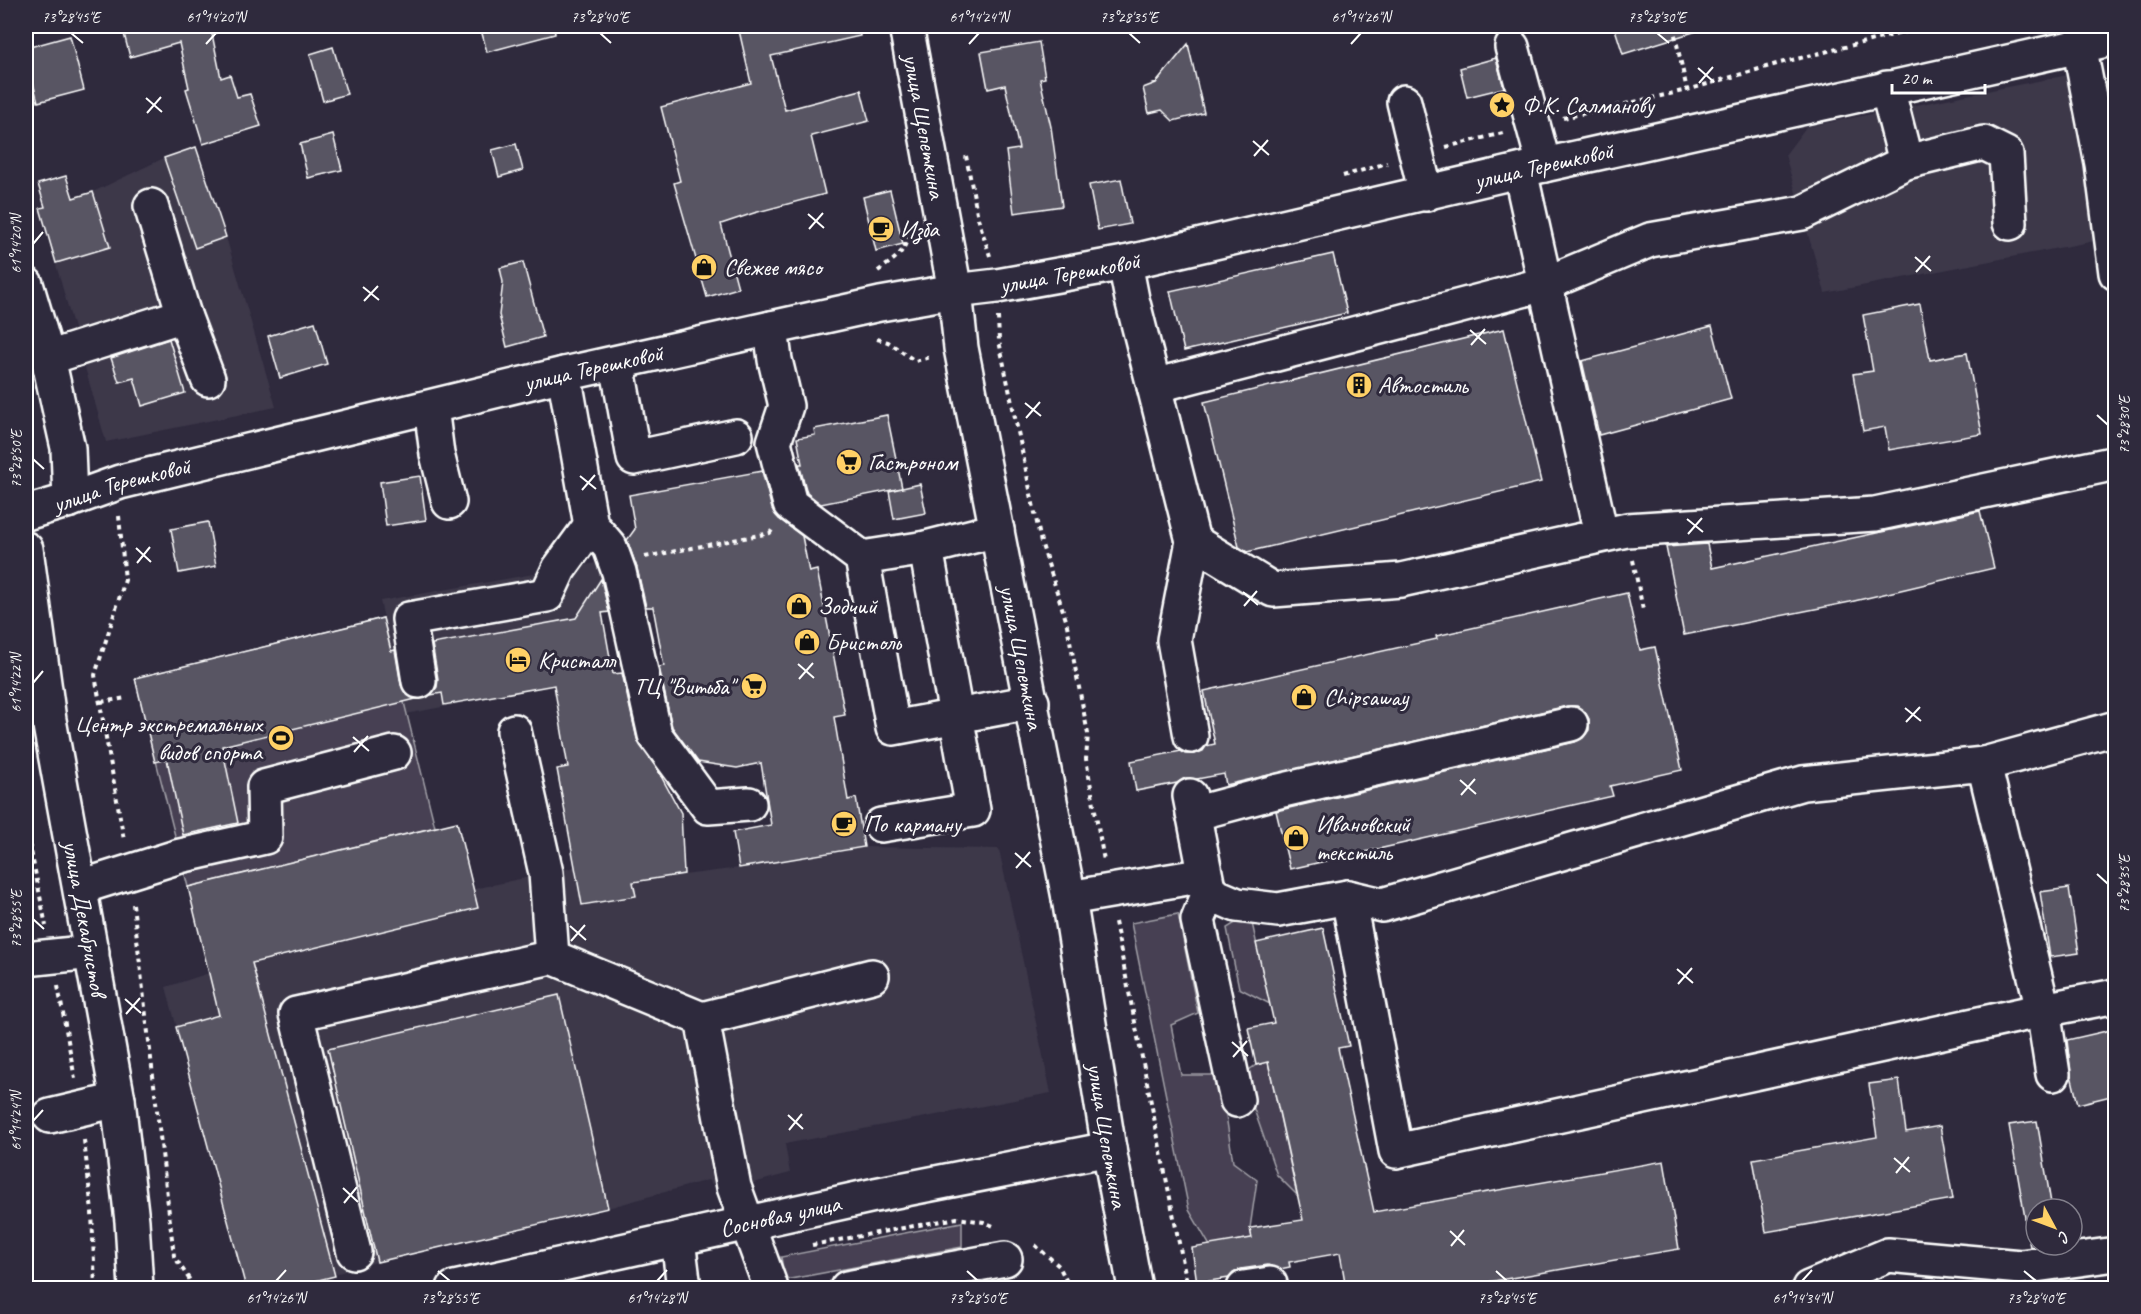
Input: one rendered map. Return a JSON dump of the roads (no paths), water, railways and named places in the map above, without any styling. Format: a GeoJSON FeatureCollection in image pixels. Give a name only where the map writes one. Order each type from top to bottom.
{"type":"FeatureCollection","features":[{"type":"Feature","properties":{"kind":"street","name":"улица Щепеткина"},"geometry":{"type":"LineString","coordinates":[[906,26],[955,291],[961,348],[1069,898],[1109,1149],[1135,1288]]}},
{"type":"Feature","properties":{"kind":"street","name":"улица Терешковой"},"geometry":{"type":"LineString","coordinates":[[26,513],[120,482],[564,375],[880,304],[1125,263],[1887,88],[2059,41],[2115,38]]}},
{"type":"Feature","properties":{"kind":"street"},"geometry":{"type":"LineString","coordinates":[[2059,41],[2102,164],[2115,273]]}},
{"type":"Feature","properties":{"kind":"street"},"geometry":{"type":"LineString","coordinates":[[1512,47],[1533,126],[1532,168],[1545,284],[1614,532]]}},
{"type":"Feature","properties":{"kind":"street"},"geometry":{"type":"LineString","coordinates":[[1887,88],[1906,162]]}},
{"type":"Feature","properties":{"kind":"street"},"geometry":{"type":"LineString","coordinates":[[1404,102],[1426,194]]}},
{"type":"Feature","properties":{"kind":"street"},"geometry":{"type":"LineString","coordinates":[[1154,387],[1545,284],[1650,240],[1802,213],[1906,162],[1984,143],[2006,154],[2010,223]]}},
{"type":"Feature","properties":{"kind":"street"},"geometry":{"type":"LineString","coordinates":[[151,206],[184,315],[208,379]]}},
{"type":"Feature","properties":{"kind":"street"},"geometry":{"type":"LineString","coordinates":[[1125,263],[1193,541],[1174,640],[1191,736]]}},
{"type":"Feature","properties":{"kind":"street"},"geometry":{"type":"LineString","coordinates":[[26,284],[48,358],[68,448],[70,500]]}},
{"type":"Feature","properties":{"kind":"street"},"geometry":{"type":"LineString","coordinates":[[48,358],[184,315]]}},
{"type":"Feature","properties":{"kind":"street"},"geometry":{"type":"LineString","coordinates":[[771,328],[775,360],[786,406],[774,442],[790,504],[862,558],[893,728],[1032,702]]}},
{"type":"Feature","properties":{"kind":"street"},"geometry":{"type":"LineString","coordinates":[[617,363],[634,458],[736,436]]}},
{"type":"Feature","properties":{"kind":"street"},"geometry":{"type":"LineString","coordinates":[[564,375],[591,525],[610,547],[615,562],[656,735],[708,807],[748,804]]}},
{"type":"Feature","properties":{"kind":"street"},"geometry":{"type":"LineString","coordinates":[[431,407],[437,454],[449,502]]}},
{"type":"Feature","properties":{"kind":"street"},"geometry":{"type":"LineString","coordinates":[[1193,541],[1273,590],[1401,580],[1614,532],[1875,514],[2115,463]]}},
{"type":"Feature","properties":{"kind":"street"},"geometry":{"type":"LineString","coordinates":[[419,681],[409,619],[547,595],[559,569],[591,525]]}},
{"type":"Feature","properties":{"kind":"street"},"geometry":{"type":"LineString","coordinates":[[862,558],[926,548],[997,530]]}},
{"type":"Feature","properties":{"kind":"street"},"geometry":{"type":"LineString","coordinates":[[881,825],[973,810],[926,548]]}},
{"type":"Feature","properties":{"kind":"street","name":"улица Декабристов"},"geometry":{"type":"LineString","coordinates":[[26,549],[49,720],[118,1100],[132,1221],[136,1288]]}},
{"type":"Feature","properties":{"kind":"street"},"geometry":{"type":"LineString","coordinates":[[1237,1100],[1198,920],[1207,884],[1191,805],[1279,791],[1571,723]]}},
{"type":"Feature","properties":{"kind":"street"},"geometry":{"type":"LineString","coordinates":[[1069,898],[1109,890],[1207,884],[1237,905],[1278,910],[1348,897],[1382,905],[1803,783],[1984,764],[2115,728]]}},
{"type":"Feature","properties":{"kind":"street"},"geometry":{"type":"LineString","coordinates":[[514,731],[546,873],[552,957]]}},
{"type":"Feature","properties":{"kind":"street"},"geometry":{"type":"LineString","coordinates":[[81,887],[180,856],[266,837],[264,787],[394,753]]}},
{"type":"Feature","properties":{"kind":"street"},"geometry":{"type":"LineString","coordinates":[[1984,764],[2043,1010],[2053,1074]]}},
{"type":"Feature","properties":{"kind":"street"},"geometry":{"type":"LineString","coordinates":[[1348,897],[1396,1151],[2115,996]]}},
{"type":"Feature","properties":{"kind":"street"},"geometry":{"type":"LineString","coordinates":[[39,958],[92,952]]}},
{"type":"Feature","properties":{"kind":"street"},"geometry":{"type":"LineString","coordinates":[[354,1252],[296,1014],[552,957],[702,1019],[872,976]]}},
{"type":"Feature","properties":{"kind":"street"},"geometry":{"type":"LineString","coordinates":[[702,1019],[734,1188],[771,1288]]}},
{"type":"Feature","properties":{"kind":"street"},"geometry":{"type":"LineString","coordinates":[[65,1113],[118,1100]]}},
{"type":"Feature","properties":{"kind":"street","name":"Сосновая улица"},"geometry":{"type":"LineString","coordinates":[[454,1288],[489,1285],[746,1223],[979,1173],[1109,1149]]}},
{"type":"Feature","properties":{"kind":"street"},"geometry":{"type":"LineString","coordinates":[[678,1240],[684,1288]]}},
{"type":"Feature","properties":{"kind":"street"},"geometry":{"type":"LineString","coordinates":[[847,1288],[953,1279],[1012,1244]]}},
{"type":"Feature","properties":{"kind":"street"},"geometry":{"type":"LineString","coordinates":[[1809,1288],[1888,1255],[2021,1267],[2115,1254]]}},
{"type":"Feature","properties":{"kind":"place","name":"Ф.К. Салманову"},"geometry":{"type":"Point","coordinates":[1502,105]}},
{"type":"Feature","properties":{"kind":"place","name":"Изба"},"geometry":{"type":"Point","coordinates":[881,229]}},
{"type":"Feature","properties":{"kind":"place","name":"Свежее мясо"},"geometry":{"type":"Point","coordinates":[704,267]}},
{"type":"Feature","properties":{"kind":"place","name":"Автостиль"},"geometry":{"type":"Point","coordinates":[1359,385]}},
{"type":"Feature","properties":{"kind":"place","name":"Гастроном"},"geometry":{"type":"Point","coordinates":[849,462]}},
{"type":"Feature","properties":{"kind":"place","name":"Зодчий"},"geometry":{"type":"Point","coordinates":[799,606]}},
{"type":"Feature","properties":{"kind":"place","name":"Бристоль"},"geometry":{"type":"Point","coordinates":[807,642]}},
{"type":"Feature","properties":{"kind":"place","name":"Кристалл"},"geometry":{"type":"Point","coordinates":[518,660]}},
{"type":"Feature","properties":{"kind":"place","name":"ТЦ \"Витьба\""},"geometry":{"type":"Point","coordinates":[754,686]}},
{"type":"Feature","properties":{"kind":"place","name":"Chipsaway"},"geometry":{"type":"Point","coordinates":[1304,697]}},
{"type":"Feature","properties":{"kind":"place","name":"Центр экстремальных видов спорта"},"geometry":{"type":"Point","coordinates":[281,738]}},
{"type":"Feature","properties":{"kind":"place","name":"По карману"},"geometry":{"type":"Point","coordinates":[844,824]}},
{"type":"Feature","properties":{"kind":"place","name":"Ивановский текстиль"},"geometry":{"type":"Point","coordinates":[1296,838]}}]}
